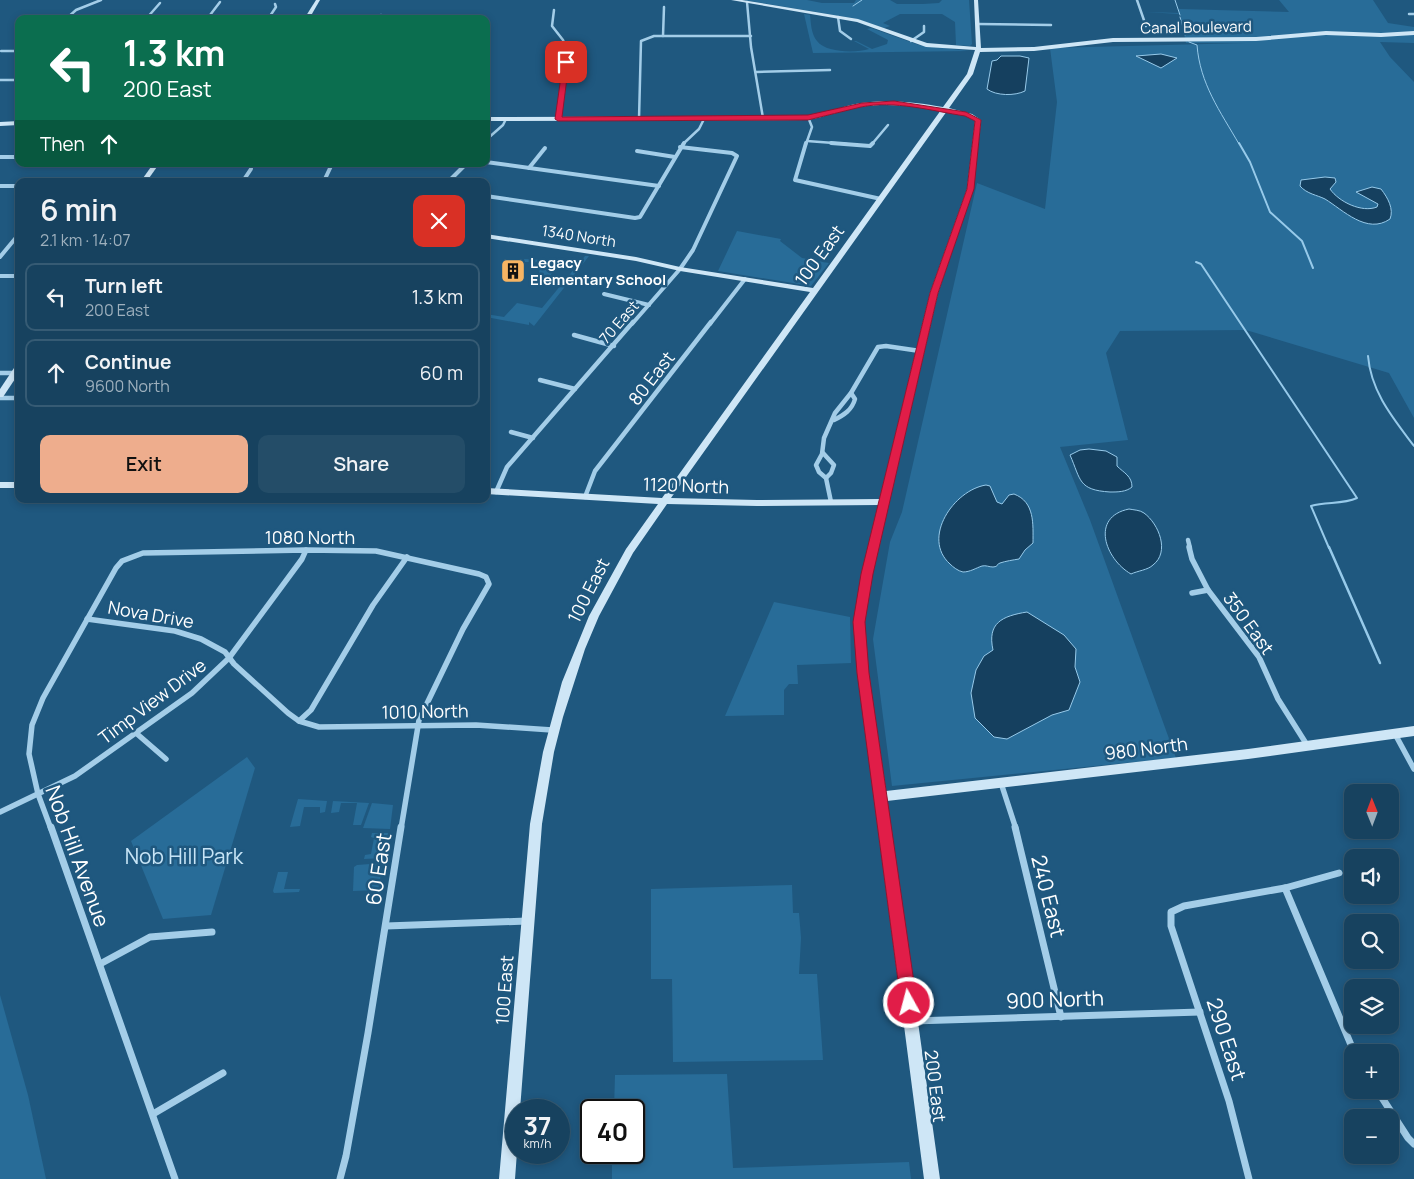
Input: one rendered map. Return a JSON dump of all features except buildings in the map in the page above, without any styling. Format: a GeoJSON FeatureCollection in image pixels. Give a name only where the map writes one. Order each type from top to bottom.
{"type":"FeatureCollection","features":[{"type":"Feature","properties":{"kind":"street"},"geometry":{"type":"LineString","coordinates":[[70,15],[76,10],[101,0]]}},
{"type":"Feature","properties":{"kind":"street"},"geometry":{"type":"LineString","coordinates":[[309,15],[318,0]]}},
{"type":"Feature","properties":{"kind":"street","name":"Canal Boulevard"},"geometry":{"type":"LineString","coordinates":[[733,0],[865,23],[911,40],[936,46],[979,49],[1034,49],[1113,40],[1256,39],[1320,33],[1381,35],[1414,32]]}},
{"type":"Feature","properties":{"kind":"street"},"geometry":{"type":"LineString","coordinates":[[976,0],[979,49]]}},
{"type":"Feature","properties":{"kind":"street"},"geometry":{"type":"LineString","coordinates":[[1137,0],[1146,26]]}},
{"type":"Feature","properties":{"kind":"street"},"geometry":{"type":"LineString","coordinates":[[210,15],[220,2]]}},
{"type":"Feature","properties":{"kind":"street"},"geometry":{"type":"LineString","coordinates":[[747,2],[763,118]]}},
{"type":"Feature","properties":{"kind":"street"},"geometry":{"type":"LineString","coordinates":[[150,15],[160,3]]}},
{"type":"Feature","properties":{"kind":"street"},"geometry":{"type":"LineString","coordinates":[[271,15],[276,7],[275,4]]}},
{"type":"Feature","properties":{"kind":"street"},"geometry":{"type":"LineString","coordinates":[[663,36],[664,6]]}},
{"type":"Feature","properties":{"kind":"street"},"geometry":{"type":"LineString","coordinates":[[554,10],[551,23],[553,30],[564,43],[567,51],[558,119]]}},
{"type":"Feature","properties":{"kind":"street"},"geometry":{"type":"LineString","coordinates":[[1409,14],[1414,14]]}},
{"type":"Feature","properties":{"kind":"street"},"geometry":{"type":"LineString","coordinates":[[838,17],[836,26],[840,34],[851,39]]}},
{"type":"Feature","properties":{"kind":"street"},"geometry":{"type":"LineString","coordinates":[[978,24],[1051,24]]}},
{"type":"Feature","properties":{"kind":"street"},"geometry":{"type":"LineString","coordinates":[[911,40],[924,32],[924,26]]}},
{"type":"Feature","properties":{"kind":"street"},"geometry":{"type":"LineString","coordinates":[[639,120],[641,41],[649,37],[663,36],[751,36]]}},
{"type":"Feature","properties":{"kind":"street","name":"100 East"},"geometry":{"type":"LineString","coordinates":[[507,1179],[538,805],[552,730],[572,666],[596,611],[624,558],[945,112],[970,74],[979,49]]}},
{"type":"Feature","properties":{"kind":"street"},"geometry":{"type":"LineString","coordinates":[[2,51],[15,51]]}},
{"type":"Feature","properties":{"kind":"street"},"geometry":{"type":"LineString","coordinates":[[756,72],[830,70]]}},
{"type":"Feature","properties":{"kind":"street"},"geometry":{"type":"LineString","coordinates":[[0,80],[15,80]]}},
{"type":"Feature","properties":{"kind":"street","name":"200 East"},"geometry":{"type":"LineString","coordinates":[[490,119],[808,118],[871,104],[906,104],[973,116],[978,120],[970,189],[939,276],[867,574],[859,622],[863,673],[932,1179]]}},
{"type":"Feature","properties":{"kind":"street"},"geometry":{"type":"LineString","coordinates":[[808,118],[812,127],[795,175],[795,180],[881,199]]}},
{"type":"Feature","properties":{"kind":"street"},"geometry":{"type":"LineString","coordinates":[[490,137],[504,125],[506,119]]}},
{"type":"Feature","properties":{"kind":"street"},"geometry":{"type":"LineString","coordinates":[[490,197],[635,218],[640,217],[680,147],[699,129],[704,119]]}},
{"type":"Feature","properties":{"kind":"street"},"geometry":{"type":"LineString","coordinates":[[0,124],[15,124]]}},
{"type":"Feature","properties":{"kind":"street"},"geometry":{"type":"LineString","coordinates":[[807,140],[870,146],[888,125]]}},
{"type":"Feature","properties":{"kind":"street","name":"70 East"},"geometry":{"type":"LineString","coordinates":[[491,492],[504,471],[680,269],[693,250],[736,158],[736,154],[680,147]]}},
{"type":"Feature","properties":{"kind":"street"},"geometry":{"type":"LineString","coordinates":[[529,168],[545,148]]}},
{"type":"Feature","properties":{"kind":"street"},"geometry":{"type":"LineString","coordinates":[[638,151],[675,157]]}},
{"type":"Feature","properties":{"kind":"street"},"geometry":{"type":"LineString","coordinates":[[0,157],[15,157]]}},
{"type":"Feature","properties":{"kind":"street"},"geometry":{"type":"LineString","coordinates":[[490,163],[659,186]]}},
{"type":"Feature","properties":{"kind":"street"},"geometry":{"type":"LineString","coordinates":[[146,178],[154,167]]}},
{"type":"Feature","properties":{"kind":"street"},"geometry":{"type":"LineString","coordinates":[[452,178],[463,167]]}},
{"type":"Feature","properties":{"kind":"street"},"geometry":{"type":"LineString","coordinates":[[245,178],[251,169]]}},
{"type":"Feature","properties":{"kind":"street"},"geometry":{"type":"LineString","coordinates":[[0,186],[15,186]]}},
{"type":"Feature","properties":{"kind":"street","name":"1340 North"},"geometry":{"type":"LineString","coordinates":[[490,237],[636,259],[680,269],[815,291]]}},
{"type":"Feature","properties":{"kind":"street"},"geometry":{"type":"LineString","coordinates":[[0,257],[15,239]]}},
{"type":"Feature","properties":{"kind":"street"},"geometry":{"type":"LineString","coordinates":[[0,276],[15,276]]}},
{"type":"Feature","properties":{"kind":"street","name":"80 East"},"geometry":{"type":"LineString","coordinates":[[585,497],[595,471],[745,279]]}},
{"type":"Feature","properties":{"kind":"street"},"geometry":{"type":"LineString","coordinates":[[604,294],[649,305]]}},
{"type":"Feature","properties":{"kind":"street"},"geometry":{"type":"LineString","coordinates":[[574,335],[614,346]]}},
{"type":"Feature","properties":{"kind":"street"},"geometry":{"type":"LineString","coordinates":[[831,502],[826,478],[819,472],[816,461],[823,453],[826,433],[846,395],[852,392],[875,351],[881,346],[920,351]]}},
{"type":"Feature","properties":{"kind":"street"},"geometry":{"type":"LineString","coordinates":[[0,373],[15,370]]}},
{"type":"Feature","properties":{"kind":"street"},"geometry":{"type":"LineString","coordinates":[[15,373],[0,396],[15,398]]}},
{"type":"Feature","properties":{"kind":"street"},"geometry":{"type":"LineString","coordinates":[[540,380],[575,389]]}},
{"type":"Feature","properties":{"kind":"street"},"geometry":{"type":"LineString","coordinates":[[834,420],[843,416],[853,407],[855,399],[852,392]]}},
{"type":"Feature","properties":{"kind":"street"},"geometry":{"type":"LineString","coordinates":[[511,432],[533,438]]}},
{"type":"Feature","properties":{"kind":"street"},"geometry":{"type":"LineString","coordinates":[[823,453],[834,465],[831,473],[826,478]]}},
{"type":"Feature","properties":{"kind":"street"},"geometry":{"type":"LineString","coordinates":[[0,485],[15,485]]}},
{"type":"Feature","properties":{"kind":"street","name":"1120 North"},"geometry":{"type":"LineString","coordinates":[[491,492],[664,501],[757,503],[885,502]]}},
{"type":"Feature","properties":{"kind":"street","name":"350 East"},"geometry":{"type":"LineString","coordinates":[[1188,540],[1192,559],[1208,590],[1259,657],[1278,699],[1308,746]]}},
{"type":"Feature","properties":{"kind":"street","name":"Timp View Drive"},"geometry":{"type":"LineString","coordinates":[[0,812],[75,776],[192,693],[229,658],[302,559],[306,550]]}},
{"type":"Feature","properties":{"kind":"street","name":"1080 North"},"geometry":{"type":"LineString","coordinates":[[129,558],[153,552],[376,551],[479,574],[488,579]]}},
{"type":"Feature","properties":{"kind":"street"},"geometry":{"type":"LineString","coordinates":[[299,721],[311,710],[369,612],[407,557]]}},
{"type":"Feature","properties":{"kind":"street","name":"Nob Hill Avenue"},"geometry":{"type":"LineString","coordinates":[[129,558],[116,568],[43,698],[32,726],[29,754],[38,794],[175,1179]]}},
{"type":"Feature","properties":{"kind":"street","name":"60 East"},"geometry":{"type":"LineString","coordinates":[[340,1179],[348,1147],[420,716],[459,637],[488,589],[488,579]]}},
{"type":"Feature","properties":{"kind":"street"},"geometry":{"type":"LineString","coordinates":[[1192,593],[1208,590]]}},
{"type":"Feature","properties":{"kind":"street","name":"Nova Drive"},"geometry":{"type":"LineString","coordinates":[[87,619],[191,635],[225,652],[234,664],[299,721]]}},
{"type":"Feature","properties":{"kind":"street","name":"1010 North"},"geometry":{"type":"LineString","coordinates":[[299,721],[319,727],[476,725],[552,730]]}},
{"type":"Feature","properties":{"kind":"street","name":"980 North"},"geometry":{"type":"LineString","coordinates":[[881,797],[1308,746],[1414,731]]}},
{"type":"Feature","properties":{"kind":"street"},"geometry":{"type":"LineString","coordinates":[[1394,733],[1414,769]]}},
{"type":"Feature","properties":{"kind":"street"},"geometry":{"type":"LineString","coordinates":[[136,734],[166,759]]}},
{"type":"Feature","properties":{"kind":"street","name":"240 East"},"geometry":{"type":"LineString","coordinates":[[1001,783],[1015,826],[1061,1017]]}},
{"type":"Feature","properties":{"kind":"street"},"geometry":{"type":"LineString","coordinates":[[1339,873],[1284,888],[1351,1044]]}},
{"type":"Feature","properties":{"kind":"street","name":"290 East"},"geometry":{"type":"LineString","coordinates":[[1249,1179],[1229,1101],[1171,926],[1171,912],[1184,906],[1284,888]]}},
{"type":"Feature","properties":{"kind":"street"},"geometry":{"type":"LineString","coordinates":[[386,926],[527,921]]}},
{"type":"Feature","properties":{"kind":"street"},"geometry":{"type":"LineString","coordinates":[[100,964],[150,937],[212,932]]}},
{"type":"Feature","properties":{"kind":"street","name":"900 North"},"geometry":{"type":"LineString","coordinates":[[912,1022],[1200,1012]]}},
{"type":"Feature","properties":{"kind":"street"},"geometry":{"type":"LineString","coordinates":[[153,1114],[223,1073]]}},
{"type":"Feature","properties":{"kind":"street"},"geometry":{"type":"LineString","coordinates":[[1383,1099],[1408,1138],[1414,1144]]}},
{"type":"Feature","properties":{"kind":"green space"},"geometry":{"type":"Polygon","coordinates":[[[744,0],[807,0],[822,3],[854,3],[856,0],[890,0],[897,4],[923,4],[939,3],[942,0],[969,0],[972,44],[970,46],[956,45],[955,22],[942,14],[900,14],[883,23],[890,26],[884,28],[852,18],[744,0]]]}},
{"type":"Feature","properties":{"kind":"green space"},"geometry":{"type":"Polygon","coordinates":[[[1279,0],[1373,0],[1388,23],[1414,27],[1414,43],[1380,42],[1390,57],[1414,82],[1414,418],[1389,373],[1246,330],[1120,331],[1106,353],[1128,440],[1060,447],[1090,520],[1176,758],[892,786],[873,639],[890,542],[902,512],[977,183],[1045,209],[1057,102],[1050,48],[1245,43],[1186,43],[1180,14],[1145,12],[1179,13],[1179,9],[1289,12],[1279,0]]]}},
{"type":"Feature","properties":{"kind":"green space"},"geometry":{"type":"Polygon","coordinates":[[[804,14],[810,15],[812,32],[817,41],[821,45],[834,50],[857,51],[869,49],[854,41],[872,49],[887,44],[888,40],[867,29],[871,28],[919,45],[969,51],[813,53],[804,14]]]}},
{"type":"Feature","properties":{"kind":"green space"},"geometry":{"type":"Polygon","coordinates":[[[737,231],[781,239],[780,241],[802,258],[829,263],[811,286],[718,271],[737,231]]]}},
{"type":"Feature","properties":{"kind":"green space"},"geometry":{"type":"Polygon","coordinates":[[[585,256],[589,256],[534,326],[529,322],[529,325],[490,318],[490,315],[504,317],[517,303],[542,308],[585,256]]]}},
{"type":"Feature","properties":{"kind":"green space"},"geometry":{"type":"Polygon","coordinates":[[[524,259],[562,261],[546,278],[548,279],[547,285],[541,285],[542,278],[540,285],[537,285],[541,262],[525,262],[524,259]]]}},
{"type":"Feature","properties":{"kind":"green space"},"geometry":{"type":"Polygon","coordinates":[[[774,602],[850,617],[851,663],[797,665],[798,684],[789,684],[784,690],[784,715],[725,716],[774,602]]]}},
{"type":"Feature","properties":{"kind":"green space","name":"Nob Hill Park"},"geometry":{"type":"Polygon","coordinates":[[[247,757],[255,768],[211,915],[163,919],[131,841],[247,757]]]}},
{"type":"Feature","properties":{"kind":"green space"},"geometry":{"type":"Polygon","coordinates":[[[298,799],[327,801],[325,812],[320,813],[320,807],[304,807],[300,826],[290,827],[298,799]]]}},
{"type":"Feature","properties":{"kind":"green space"},"geometry":{"type":"Polygon","coordinates":[[[333,801],[369,803],[361,825],[353,825],[357,803],[341,803],[339,812],[331,813],[333,801]]]}},
{"type":"Feature","properties":{"kind":"green space"},"geometry":{"type":"Polygon","coordinates":[[[372,803],[393,805],[390,829],[363,828],[372,803]]]}},
{"type":"Feature","properties":{"kind":"green space"},"geometry":{"type":"Polygon","coordinates":[[[372,833],[389,833],[383,858],[364,859],[365,855],[371,854],[374,838],[371,837],[372,833]]]}},
{"type":"Feature","properties":{"kind":"green space"},"geometry":{"type":"Polygon","coordinates":[[[383,863],[378,890],[353,891],[354,867],[357,865],[383,863]]]}},
{"type":"Feature","properties":{"kind":"green space"},"geometry":{"type":"Polygon","coordinates":[[[278,872],[288,872],[284,889],[300,889],[299,892],[274,893],[278,872]]]}},
{"type":"Feature","properties":{"kind":"green space"},"geometry":{"type":"Polygon","coordinates":[[[792,885],[793,913],[799,913],[801,938],[799,974],[817,974],[823,1060],[673,1062],[672,979],[651,979],[651,889],[792,885]]]}},
{"type":"Feature","properties":{"kind":"green space"},"geometry":{"type":"Polygon","coordinates":[[[0,995],[28,1095],[46,1179],[0,1179],[0,995]]]}},
{"type":"Feature","properties":{"kind":"green space"},"geometry":{"type":"Polygon","coordinates":[[[727,1074],[733,1168],[909,1162],[911,1179],[612,1179],[612,1164],[645,1164],[645,1099],[614,1099],[615,1075],[727,1074]]]}},
{"type":"Feature","properties":{"kind":"shaded area"},"geometry":{"type":"Polygon","coordinates":[[[1161,54],[1177,58],[1161,68],[1136,56],[1161,54]]]}},
{"type":"Feature","properties":{"kind":"shaded area"},"geometry":{"type":"Polygon","coordinates":[[[1001,56],[1029,58],[1025,91],[1016,94],[1006,94],[995,93],[987,89],[992,61],[997,60],[1001,56]]]}},
{"type":"Feature","properties":{"kind":"shaded area"},"geometry":{"type":"Polygon","coordinates":[[[1325,177],[1335,178],[1336,182],[1330,189],[1339,198],[1351,205],[1365,209],[1377,207],[1378,204],[1356,192],[1372,187],[1381,189],[1390,204],[1390,219],[1381,223],[1364,223],[1300,186],[1301,180],[1325,177]]]}},
{"type":"Feature","properties":{"kind":"shaded area"},"geometry":{"type":"Polygon","coordinates":[[[1080,450],[1106,451],[1117,457],[1117,466],[1129,477],[1132,487],[1125,491],[1110,492],[1086,486],[1079,477],[1070,455],[1080,450]]]}},
{"type":"Feature","properties":{"kind":"shaded area"},"geometry":{"type":"Polygon","coordinates":[[[986,485],[990,486],[997,502],[1002,504],[1009,495],[1014,494],[1026,502],[1031,514],[1033,543],[1019,559],[1000,563],[995,567],[983,566],[963,572],[951,565],[942,553],[939,541],[940,529],[953,505],[974,489],[986,485]]]}},
{"type":"Feature","properties":{"kind":"shaded area"},"geometry":{"type":"Polygon","coordinates":[[[1129,509],[1141,511],[1149,518],[1158,531],[1162,546],[1161,553],[1153,565],[1131,574],[1114,559],[1106,539],[1106,529],[1109,520],[1117,513],[1129,509]]]}},
{"type":"Feature","properties":{"kind":"shaded area"},"geometry":{"type":"Polygon","coordinates":[[[1027,612],[1064,635],[1076,649],[1075,667],[1080,682],[1069,710],[1052,715],[1007,739],[994,737],[975,718],[971,693],[976,670],[984,656],[993,650],[992,633],[998,622],[1010,616],[1027,612]]]}},
{"type":"Feature","properties":{"kind":"waterway"},"geometry":{"type":"LineString","coordinates":[[853,6],[862,0]]}},
{"type":"Feature","properties":{"kind":"waterway"},"geometry":{"type":"LineString","coordinates":[[1175,0],[1180,15]]}},
{"type":"Feature","properties":{"kind":"waterway"},"geometry":{"type":"LineString","coordinates":[[1180,17],[1185,35]]}},
{"type":"Feature","properties":{"kind":"waterway"},"geometry":{"type":"LineString","coordinates":[[1189,42],[1197,45],[1202,72],[1212,97],[1239,144]]}},
{"type":"Feature","properties":{"kind":"waterway"},"geometry":{"type":"LineString","coordinates":[[1239,143],[1250,162],[1270,212],[1302,241],[1313,268]]}},
{"type":"Feature","properties":{"kind":"waterway"},"geometry":{"type":"LineString","coordinates":[[1196,262],[1201,264],[1357,498],[1346,502],[1311,506],[1329,548]]}},
{"type":"Feature","properties":{"kind":"waterway"},"geometry":{"type":"LineString","coordinates":[[1368,356],[1378,393],[1391,415],[1414,446]]}},
{"type":"Feature","properties":{"kind":"waterway"},"geometry":{"type":"LineString","coordinates":[[1329,547],[1380,663]]}},
{"type":"Feature","properties":{"kind":"place","name":"Legacy Elementary School"},"geometry":{"type":"Point","coordinates":[513,271]}},
{"type":"Feature","properties":{"kind":"route"},"geometry":{"type":"LineString","coordinates":[[566,62],[558,119],[808,118],[862,105],[894,103],[966,114],[978,120],[970,189],[934,293],[867,574],[859,622],[863,673],[909,1003]]}}]}
